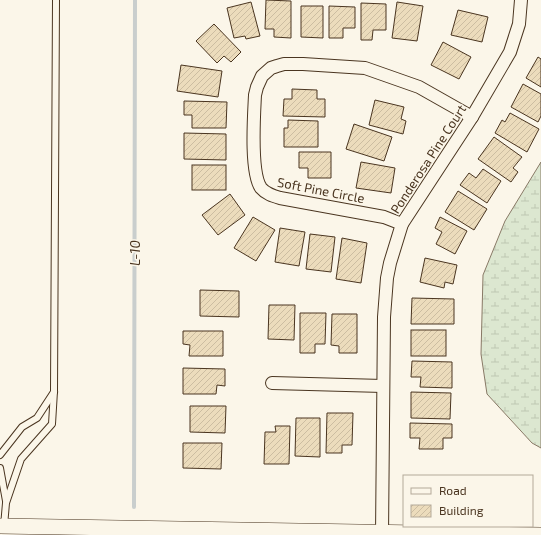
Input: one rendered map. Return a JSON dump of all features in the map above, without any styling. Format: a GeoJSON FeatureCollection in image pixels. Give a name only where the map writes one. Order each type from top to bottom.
{"type":"FeatureCollection","features":[{"type":"Feature","properties":{"kind":"street","name":"Ponderosa Pine Court"},"geometry":{"type":"LineString","coordinates":[[382,534],[384,317],[385,290],[390,263],[402,224],[472,117],[510,52],[519,24],[521,0]]}},
{"type":"Feature","properties":{"kind":"street","name":"Soft Pine Circle"},"geometry":{"type":"LineString","coordinates":[[402,224],[384,217],[280,198],[272,196],[262,189],[256,177],[254,160],[255,95],[262,76],[271,68],[284,64],[365,68],[419,87],[472,117]]}},
{"type":"Feature","properties":{"kind":"street"},"geometry":{"type":"LineString","coordinates":[[272,384],[383,386]]}},
{"type":"Feature","properties":{"kind":"street"},"geometry":{"type":"LineString","coordinates":[[2,526],[382,534],[541,535]]}},
{"type":"Feature","properties":{"kind":"lane"},"geometry":{"type":"LineString","coordinates":[[2,526],[6,503],[21,459],[52,424],[54,391],[56,0]]}},
{"type":"Feature","properties":{"kind":"lane"},"geometry":{"type":"LineString","coordinates":[[0,456],[22,427],[37,418],[54,391]]}},
{"type":"Feature","properties":{"kind":"lane"},"geometry":{"type":"LineString","coordinates":[[0,468],[6,503]]}},
{"type":"Feature","properties":{"kind":"green space"},"geometry":{"type":"Polygon","coordinates":[[[541,162],[541,448],[532,443],[487,394],[481,354],[483,275],[505,221],[541,162]]]}},
{"type":"Feature","properties":{"kind":"building"},"geometry":{"type":"Polygon","coordinates":[[[266,0],[291,1],[291,38],[274,37],[274,29],[265,29],[266,0]]]}},
{"type":"Feature","properties":{"kind":"building"},"geometry":{"type":"Polygon","coordinates":[[[251,2],[260,36],[246,39],[245,36],[234,38],[227,8],[251,2]]]}},
{"type":"Feature","properties":{"kind":"building"},"geometry":{"type":"Polygon","coordinates":[[[397,2],[423,6],[417,41],[392,38],[397,2]]]}},
{"type":"Feature","properties":{"kind":"building"},"geometry":{"type":"Polygon","coordinates":[[[361,3],[386,4],[386,30],[373,30],[372,40],[361,40],[361,3]]]}},
{"type":"Feature","properties":{"kind":"building"},"geometry":{"type":"Polygon","coordinates":[[[301,6],[323,6],[323,38],[301,37],[301,6]]]}},
{"type":"Feature","properties":{"kind":"building"},"geometry":{"type":"Polygon","coordinates":[[[329,6],[355,7],[355,28],[343,28],[343,38],[329,38],[329,6]]]}},
{"type":"Feature","properties":{"kind":"building"},"geometry":{"type":"Polygon","coordinates":[[[458,10],[488,17],[482,42],[451,35],[458,10]]]}},
{"type":"Feature","properties":{"kind":"building"},"geometry":{"type":"Polygon","coordinates":[[[214,24],[241,52],[231,62],[224,56],[217,63],[196,41],[214,24]]]}},
{"type":"Feature","properties":{"kind":"building"},"geometry":{"type":"Polygon","coordinates":[[[443,42],[471,57],[459,79],[431,65],[443,42]]]}},
{"type":"Feature","properties":{"kind":"building"},"geometry":{"type":"Polygon","coordinates":[[[538,57],[541,59],[541,87],[526,78],[538,57]]]}},
{"type":"Feature","properties":{"kind":"building"},"geometry":{"type":"Polygon","coordinates":[[[181,65],[222,71],[218,97],[177,91],[181,65]]]}},
{"type":"Feature","properties":{"kind":"building"},"geometry":{"type":"Polygon","coordinates":[[[523,84],[541,94],[541,116],[538,122],[511,107],[523,84]]]}},
{"type":"Feature","properties":{"kind":"building"},"geometry":{"type":"Polygon","coordinates":[[[292,89],[317,90],[317,99],[325,99],[325,117],[283,116],[284,99],[292,99],[292,89]]]}},
{"type":"Feature","properties":{"kind":"building"},"geometry":{"type":"Polygon","coordinates":[[[375,100],[404,107],[401,119],[406,121],[403,134],[369,125],[375,100]]]}},
{"type":"Feature","properties":{"kind":"building"},"geometry":{"type":"Polygon","coordinates":[[[184,101],[227,102],[226,128],[192,128],[192,115],[184,115],[184,101]]]}},
{"type":"Feature","properties":{"kind":"building"},"geometry":{"type":"Polygon","coordinates":[[[510,113],[539,129],[527,152],[495,133],[502,120],[505,122],[510,113]]]}},
{"type":"Feature","properties":{"kind":"building"},"geometry":{"type":"Polygon","coordinates":[[[288,120],[318,121],[318,147],[284,147],[284,128],[288,128],[288,120]]]}},
{"type":"Feature","properties":{"kind":"building"},"geometry":{"type":"Polygon","coordinates":[[[354,124],[392,137],[384,161],[346,149],[354,124]]]}},
{"type":"Feature","properties":{"kind":"building"},"geometry":{"type":"Polygon","coordinates":[[[184,133],[226,134],[226,160],[184,159],[184,133]]]}},
{"type":"Feature","properties":{"kind":"building"},"geometry":{"type":"Polygon","coordinates":[[[494,137],[522,157],[513,168],[518,172],[511,182],[478,159],[494,137]]]}},
{"type":"Feature","properties":{"kind":"building"},"geometry":{"type":"Polygon","coordinates":[[[299,152],[331,152],[331,178],[308,178],[308,168],[299,168],[299,152]]]}},
{"type":"Feature","properties":{"kind":"building"},"geometry":{"type":"Polygon","coordinates":[[[361,162],[395,168],[391,193],[356,188],[361,162]]]}},
{"type":"Feature","properties":{"kind":"building"},"geometry":{"type":"Polygon","coordinates":[[[192,165],[226,165],[226,190],[192,190],[192,165]]]}},
{"type":"Feature","properties":{"kind":"building"},"geometry":{"type":"Polygon","coordinates":[[[483,169],[501,181],[487,203],[460,185],[469,173],[476,178],[483,169]]]}},
{"type":"Feature","properties":{"kind":"building"},"geometry":{"type":"Polygon","coordinates":[[[458,191],[487,209],[474,230],[445,212],[458,191]]]}},
{"type":"Feature","properties":{"kind":"building"},"geometry":{"type":"Polygon","coordinates":[[[230,194],[245,215],[218,235],[202,215],[230,194]]]}},
{"type":"Feature","properties":{"kind":"building"},"geometry":{"type":"Polygon","coordinates":[[[253,217],[275,230],[256,261],[234,248],[253,217]]]}},
{"type":"Feature","properties":{"kind":"building"},"geometry":{"type":"Polygon","coordinates":[[[440,217],[467,231],[455,254],[436,244],[442,232],[435,228],[440,217]]]}},
{"type":"Feature","properties":{"kind":"building"},"geometry":{"type":"Polygon","coordinates":[[[280,228],[305,232],[299,266],[275,262],[280,228]]]}},
{"type":"Feature","properties":{"kind":"building"},"geometry":{"type":"Polygon","coordinates":[[[310,234],[335,237],[331,272],[306,269],[310,234]]]}},
{"type":"Feature","properties":{"kind":"building"},"geometry":{"type":"Polygon","coordinates":[[[342,238],[367,243],[361,283],[336,279],[342,238]]]}},
{"type":"Feature","properties":{"kind":"building"},"geometry":{"type":"Polygon","coordinates":[[[425,258],[457,265],[453,284],[445,282],[444,288],[420,282],[425,258]]]}},
{"type":"Feature","properties":{"kind":"building"},"geometry":{"type":"Polygon","coordinates":[[[200,290],[239,291],[239,317],[200,316],[200,290]]]}},
{"type":"Feature","properties":{"kind":"building"},"geometry":{"type":"Polygon","coordinates":[[[412,298],[454,299],[454,324],[411,324],[412,298]]]}},
{"type":"Feature","properties":{"kind":"building"},"geometry":{"type":"Polygon","coordinates":[[[269,305],[295,305],[294,340],[268,339],[269,305]]]}},
{"type":"Feature","properties":{"kind":"building"},"geometry":{"type":"Polygon","coordinates":[[[300,313],[326,313],[325,344],[315,344],[315,353],[300,353],[300,313]]]}},
{"type":"Feature","properties":{"kind":"building"},"geometry":{"type":"Polygon","coordinates":[[[332,314],[357,314],[357,353],[339,353],[339,346],[331,345],[332,314]]]}},
{"type":"Feature","properties":{"kind":"building"},"geometry":{"type":"Polygon","coordinates":[[[411,330],[446,330],[446,356],[411,356],[411,330]]]}},
{"type":"Feature","properties":{"kind":"building"},"geometry":{"type":"Polygon","coordinates":[[[183,331],[223,331],[223,356],[189,356],[190,345],[183,344],[183,331]]]}},
{"type":"Feature","properties":{"kind":"building"},"geometry":{"type":"Polygon","coordinates":[[[412,361],[452,362],[452,388],[420,387],[421,377],[411,377],[412,361]]]}},
{"type":"Feature","properties":{"kind":"building"},"geometry":{"type":"Polygon","coordinates":[[[183,368],[225,369],[225,386],[217,385],[216,394],[183,394],[183,368]]]}},
{"type":"Feature","properties":{"kind":"building"},"geometry":{"type":"Polygon","coordinates":[[[411,392],[451,393],[450,419],[411,418],[411,392]]]}},
{"type":"Feature","properties":{"kind":"building"},"geometry":{"type":"Polygon","coordinates":[[[190,406],[226,406],[225,433],[190,432],[190,406]]]}},
{"type":"Feature","properties":{"kind":"building"},"geometry":{"type":"Polygon","coordinates":[[[327,413],[353,413],[352,445],[342,445],[342,453],[326,453],[327,413]]]}},
{"type":"Feature","properties":{"kind":"building"},"geometry":{"type":"Polygon","coordinates":[[[296,418],[320,418],[320,457],[295,456],[296,418]]]}},
{"type":"Feature","properties":{"kind":"building"},"geometry":{"type":"Polygon","coordinates":[[[410,423],[452,424],[452,438],[443,438],[443,449],[419,449],[420,438],[410,438],[410,423]]]}},
{"type":"Feature","properties":{"kind":"building"},"geometry":{"type":"Polygon","coordinates":[[[275,426],[290,426],[289,464],[264,464],[265,432],[276,432],[275,426]]]}},
{"type":"Feature","properties":{"kind":"building"},"geometry":{"type":"Polygon","coordinates":[[[183,443],[222,443],[221,469],[183,468],[183,443]]]}},
{"type":"Feature","properties":{"kind":"waterway","name":"L-10"},"geometry":{"type":"LineString","coordinates":[[134,507],[135,0]]}}]}
